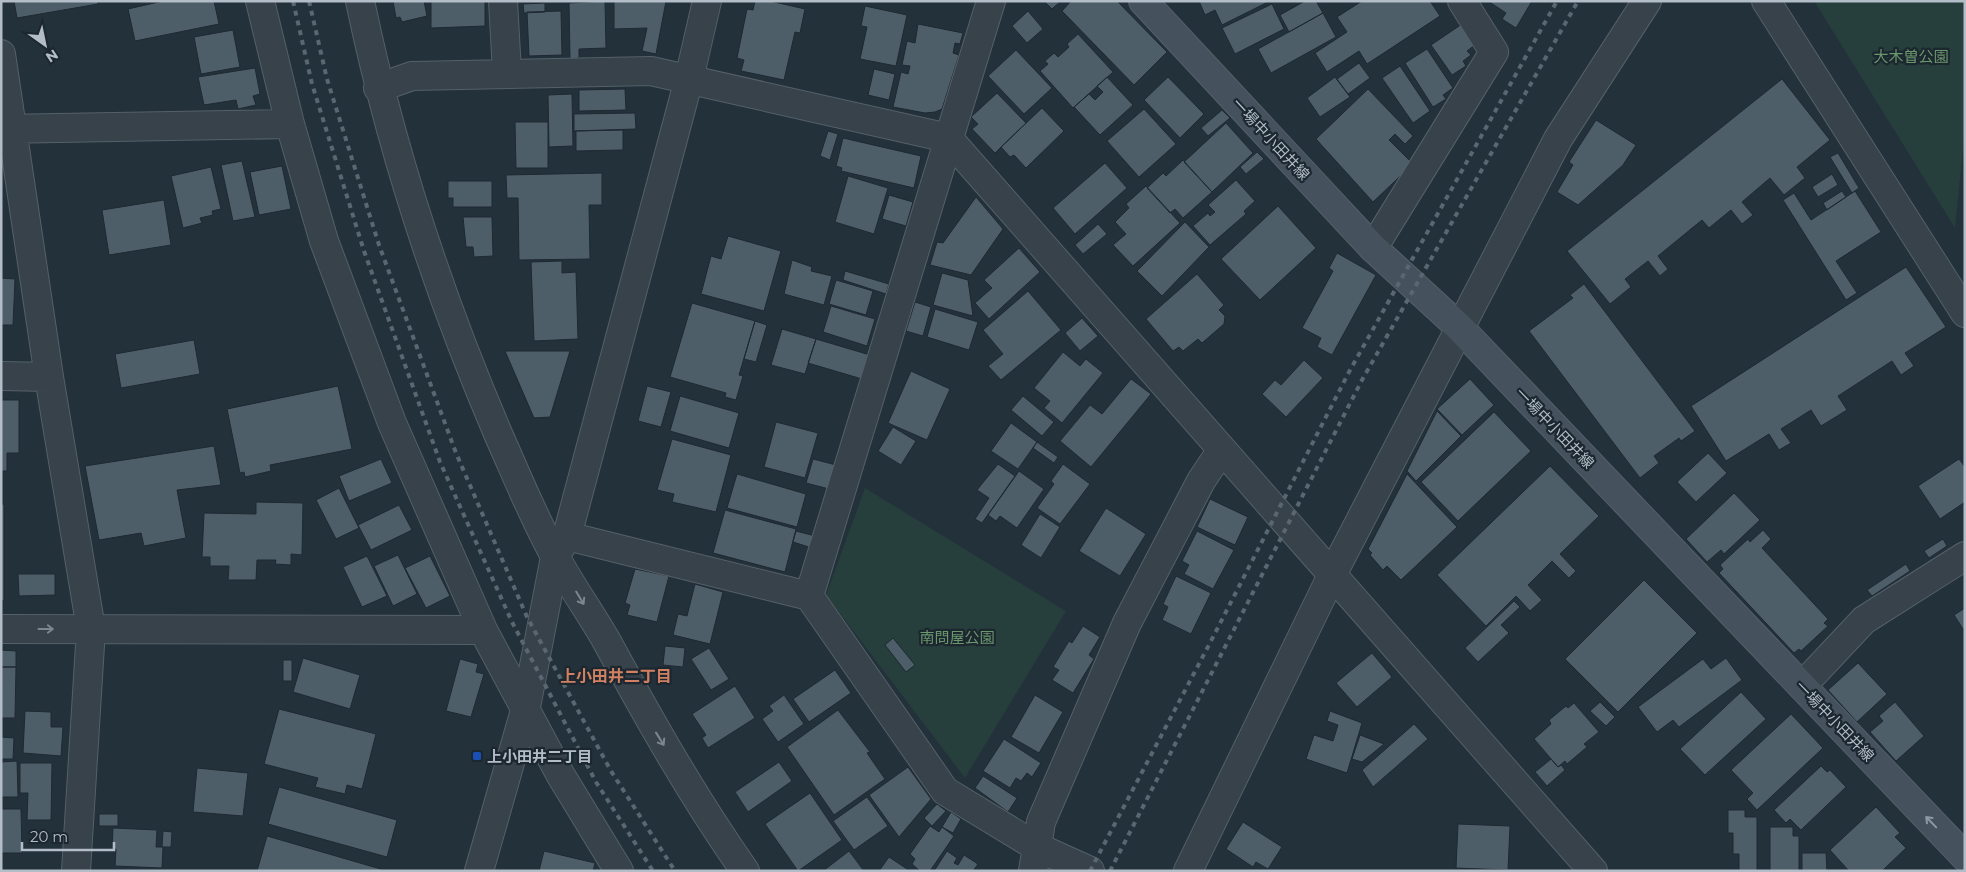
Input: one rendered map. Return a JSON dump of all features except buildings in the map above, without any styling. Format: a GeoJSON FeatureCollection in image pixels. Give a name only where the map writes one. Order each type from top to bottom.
{"type":"FeatureCollection","features":[{"type":"Feature","properties":{"kind":"main road","name":"一場中小田井線"},"geometry":{"type":"LineString","coordinates":[[1143,1],[1373,248],[1459,327],[1965,857]]}},
{"type":"Feature","properties":{"kind":"street"},"geometry":{"type":"LineString","coordinates":[[260,1],[290,124],[324,241],[392,423],[483,630],[526,707],[560,774],[619,871]]}},
{"type":"Feature","properties":{"kind":"street"},"geometry":{"type":"LineString","coordinates":[[360,1],[378,88],[431,260],[467,361],[561,546],[604,637],[654,730],[745,871]]}},
{"type":"Feature","properties":{"kind":"street"},"geometry":{"type":"LineString","coordinates":[[504,1],[507,72]]}},
{"type":"Feature","properties":{"kind":"street"},"geometry":{"type":"LineString","coordinates":[[479,871],[526,707],[561,546],[689,80],[707,1]]}},
{"type":"Feature","properties":{"kind":"street"},"geometry":{"type":"LineString","coordinates":[[809,596],[991,1]]}},
{"type":"Feature","properties":{"kind":"street"},"geometry":{"type":"LineString","coordinates":[[1373,248],[1494,52],[1462,1]]}},
{"type":"Feature","properties":{"kind":"street"},"geometry":{"type":"LineString","coordinates":[[1188,871],[1333,573],[1558,138],[1647,1]]}},
{"type":"Feature","properties":{"kind":"street"},"geometry":{"type":"LineString","coordinates":[[1766,1],[1965,313]]}},
{"type":"Feature","properties":{"kind":"street"},"geometry":{"type":"LineString","coordinates":[[1,54],[6,129],[91,629],[76,871]]}},
{"type":"Feature","properties":{"kind":"street"},"geometry":{"type":"LineString","coordinates":[[378,88],[412,76],[507,72],[651,71],[948,138],[1221,450],[1333,573],[1593,871]]}},
{"type":"Feature","properties":{"kind":"street"},"geometry":{"type":"LineString","coordinates":[[6,129],[290,124]]}},
{"type":"Feature","properties":{"kind":"street"},"geometry":{"type":"LineString","coordinates":[[1,376],[49,377]]}},
{"type":"Feature","properties":{"kind":"street"},"geometry":{"type":"LineString","coordinates":[[1035,859],[1041,822],[1127,623],[1201,480],[1221,450]]}},
{"type":"Feature","properties":{"kind":"street"},"geometry":{"type":"LineString","coordinates":[[561,546],[809,596],[945,791],[1035,859],[1090,871]]}},
{"type":"Feature","properties":{"kind":"street"},"geometry":{"type":"LineString","coordinates":[[1802,686],[1864,620],[1965,556]]}},
{"type":"Feature","properties":{"kind":"street"},"geometry":{"type":"LineString","coordinates":[[1,629],[483,630]]}},
{"type":"Feature","properties":{"kind":"green space","name":"大木曽公園"},"geometry":{"type":"Polygon","coordinates":[[[1814,1],[1965,1],[1965,130],[1955,228],[1814,1]]]}},
{"type":"Feature","properties":{"kind":"green space","name":"南問屋公園"},"geometry":{"type":"Polygon","coordinates":[[[865,488],[1066,611],[965,778],[826,595],[865,488]]]}},
{"type":"Feature","properties":{"kind":"railway"},"geometry":{"type":"LineString","coordinates":[[293,1],[312,84],[364,251],[440,462],[512,622],[596,782],[653,871]]}},
{"type":"Feature","properties":{"kind":"railway"},"geometry":{"type":"LineString","coordinates":[[309,1],[327,79],[379,245],[456,453],[527,617],[611,771],[675,871]]}},
{"type":"Feature","properties":{"kind":"railway"},"geometry":{"type":"LineString","coordinates":[[1090,871],[1349,372],[1557,1]]}},
{"type":"Feature","properties":{"kind":"railway"},"geometry":{"type":"LineString","coordinates":[[1110,871],[1362,380],[1578,1]]}},
{"type":"Feature","properties":{"kind":"place","name":"上小田井二丁目"},"geometry":{"type":"Point","coordinates":[477,756]}},
{"type":"Feature","properties":{"kind":"district","name":"上小田井二丁目"},"geometry":{"type":"Point","coordinates":[616,676]}}]}
